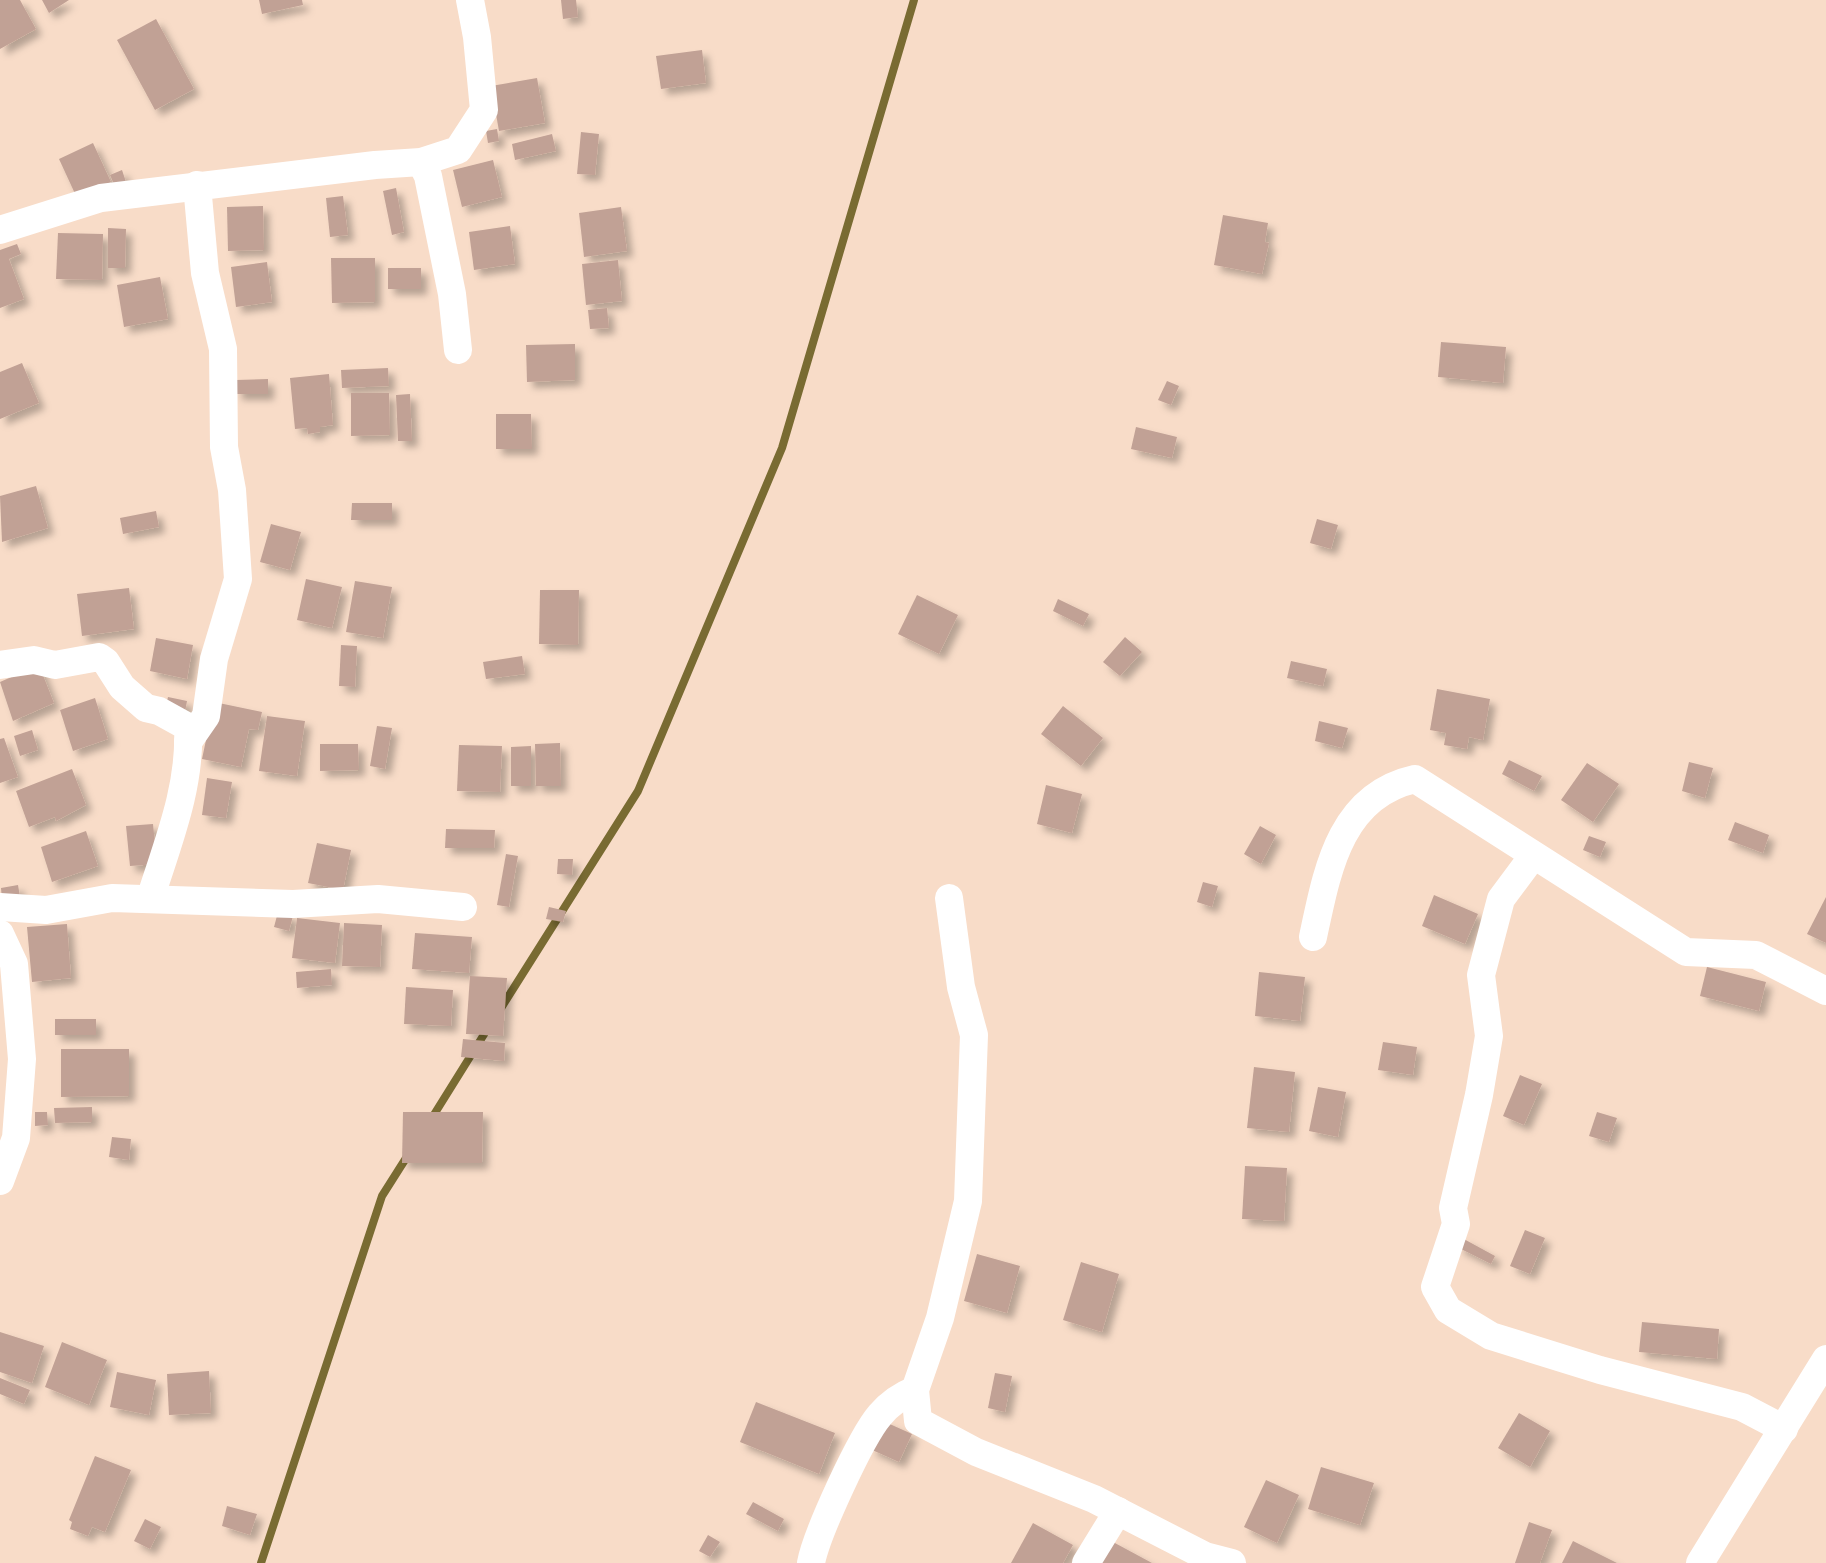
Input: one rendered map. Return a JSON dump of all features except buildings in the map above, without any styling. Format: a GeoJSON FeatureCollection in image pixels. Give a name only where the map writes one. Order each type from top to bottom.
{"type":"FeatureCollection","features":[{"type":"Feature","properties":{"kind":"street"},"geometry":{"type":"LineString","coordinates":[[0,230],[101,198],[375,164],[421,162],[458,150],[484,110],[477,37],[470,0]]}},
{"type":"Feature","properties":{"kind":"street"},"geometry":{"type":"LineString","coordinates":[[421,162],[428,176],[452,294],[458,350]]}},
{"type":"Feature","properties":{"kind":"street"},"geometry":{"type":"LineString","coordinates":[[188,742],[206,716],[214,659],[238,579],[232,490],[224,447],[223,349],[205,273],[197,185]]}},
{"type":"Feature","properties":{"kind":"street"},"geometry":{"type":"LineString","coordinates":[[0,666],[34,660],[55,664],[99,657],[106,662],[122,687],[146,708],[159,710],[188,727],[183,795],[150,899]]}},
{"type":"Feature","properties":{"kind":"street"},"geometry":{"type":"LineString","coordinates":[[1313,937],[1328,867],[1347,824],[1390,785],[1415,779],[1686,952],[1756,955],[1826,991]]}},
{"type":"Feature","properties":{"kind":"street"},"geometry":{"type":"LineString","coordinates":[[1533,856],[1501,899],[1481,975],[1489,1036],[1479,1095],[1453,1208],[1456,1224],[1435,1287],[1448,1310],[1492,1336],[1600,1370],[1742,1407],[1784,1429]]}},
{"type":"Feature","properties":{"kind":"street"},"geometry":{"type":"LineString","coordinates":[[0,907],[46,910],[111,898],[293,904],[379,900],[463,906]]}},
{"type":"Feature","properties":{"kind":"street"},"geometry":{"type":"LineString","coordinates":[[949,898],[961,986],[974,1035],[968,1201],[940,1318],[915,1390],[918,1421],[976,1452],[1094,1499],[1205,1556],[1232,1563]]}},
{"type":"Feature","properties":{"kind":"street"},"geometry":{"type":"LineString","coordinates":[[0,933],[14,964],[22,1092],[8,1121],[16,1138],[0,1181]]}},
{"type":"Feature","properties":{"kind":"street"},"geometry":{"type":"LineString","coordinates":[[1700,1563],[1826,1359]]}},
{"type":"Feature","properties":{"kind":"street"},"geometry":{"type":"LineString","coordinates":[[811,1563],[813,1549],[878,1417],[898,1397],[915,1390]]}},
{"type":"Feature","properties":{"kind":"street"},"geometry":{"type":"LineString","coordinates":[[1086,1563],[1118,1511]]}},
{"type":"Feature","properties":{"kind":"waterway"},"geometry":{"type":"LineString","coordinates":[[501,1008],[638,791],[782,448],[914,0]]}},
{"type":"Feature","properties":{"kind":"waterway"},"geometry":{"type":"LineString","coordinates":[[430,1121],[488,1028]]}},
{"type":"Feature","properties":{"kind":"waterway"},"geometry":{"type":"LineString","coordinates":[[261,1563],[382,1196],[408,1155]]}}]}
